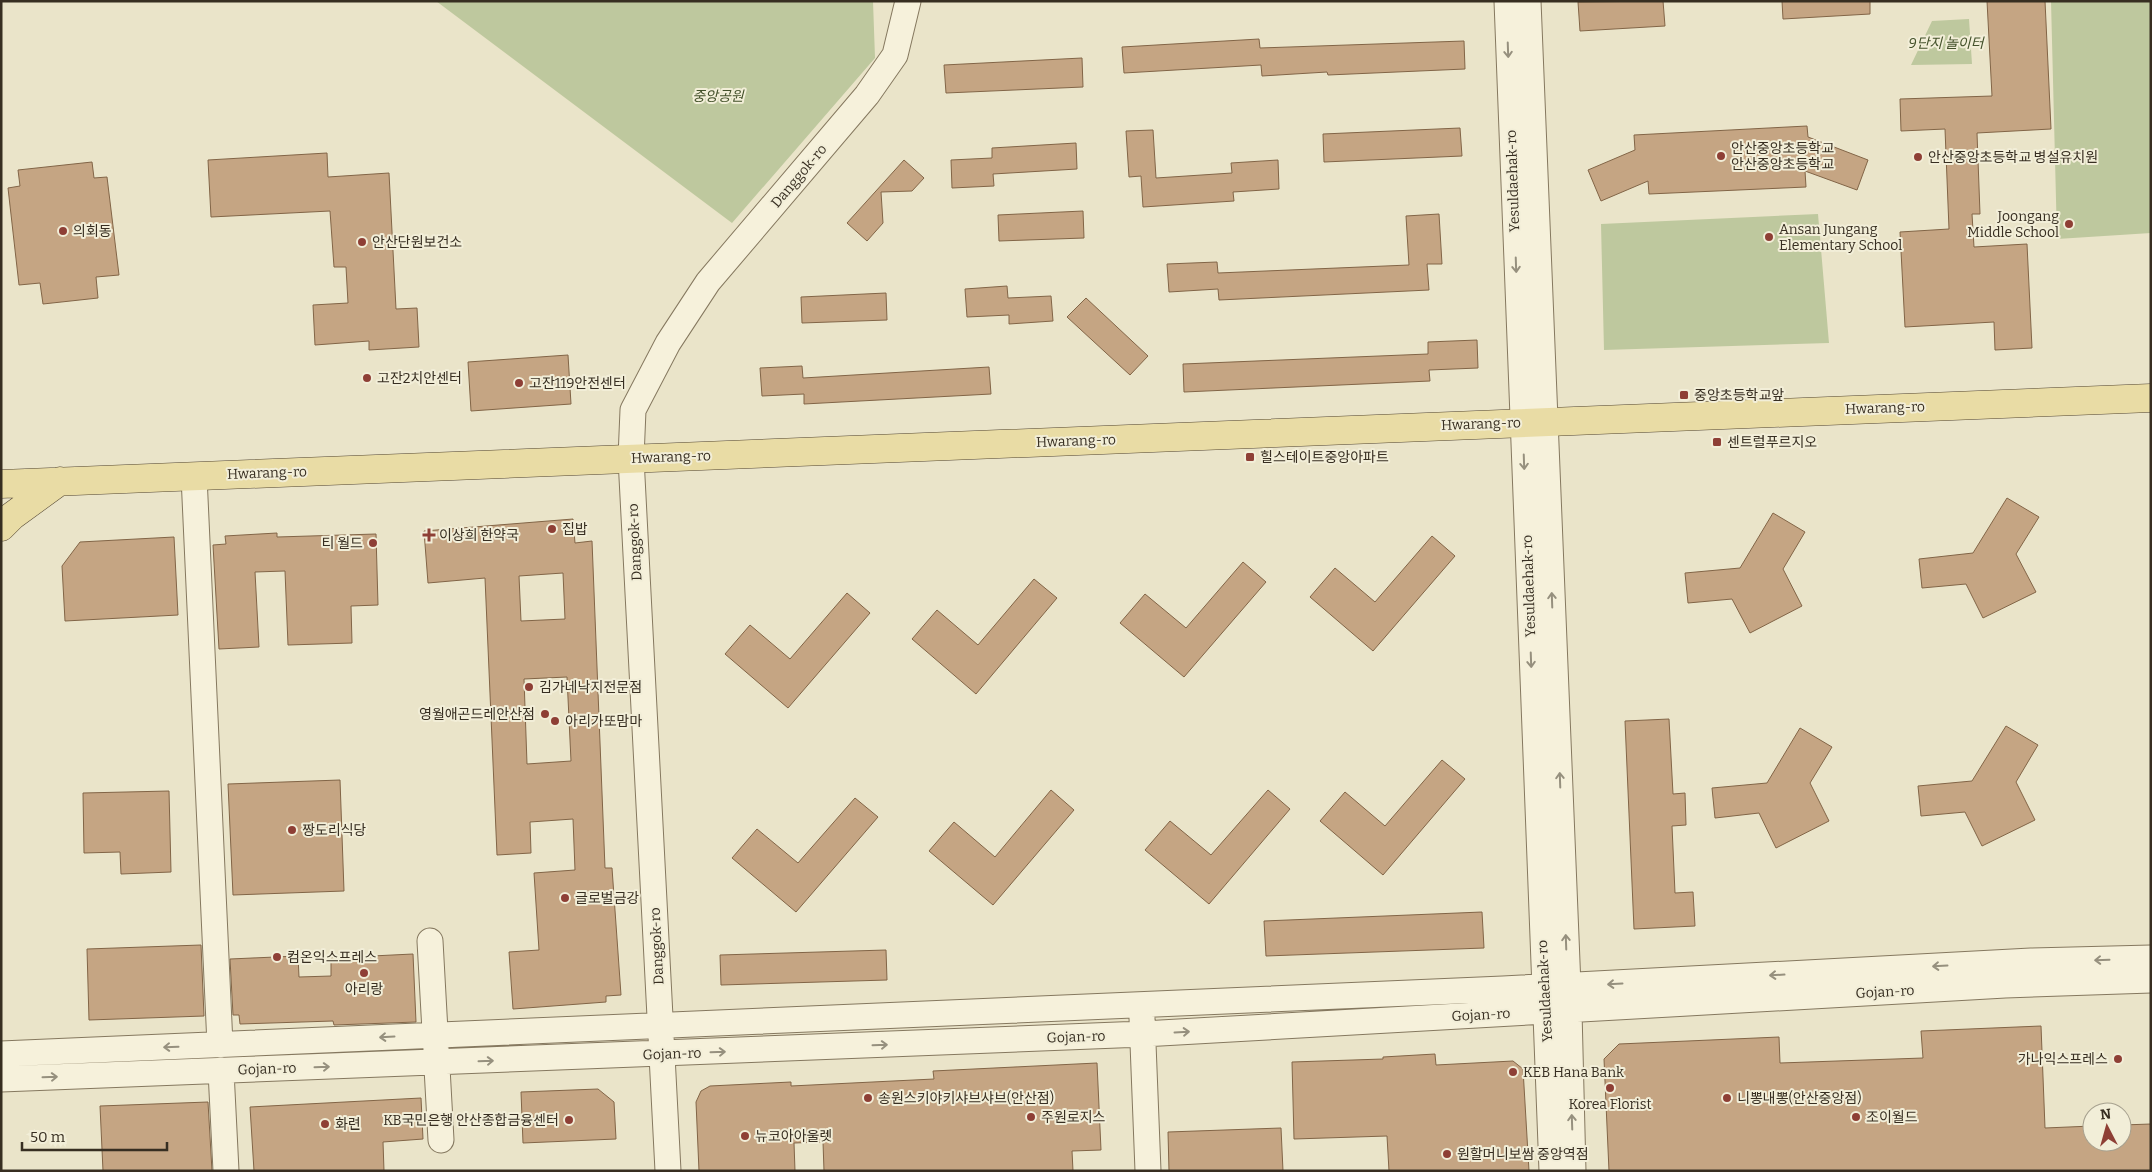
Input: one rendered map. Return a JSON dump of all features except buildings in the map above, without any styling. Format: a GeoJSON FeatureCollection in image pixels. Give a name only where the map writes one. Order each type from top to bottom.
{"type":"FeatureCollection","features":[{"type":"Feature","properties":{"kind":"main road","name":"Hwarang-ro"},"geometry":{"type":"LineString","coordinates":[[1,484],[2151,398]]}},
{"type":"Feature","properties":{"kind":"main road"},"geometry":{"type":"LineString","coordinates":[[1,527],[12,516],[60,481]]}},
{"type":"Feature","properties":{"kind":"street","name":"Danggok-ro"},"geometry":{"type":"LineString","coordinates":[[668,1171],[631,458],[633,410],[668,343],[708,282],[867,95],[895,56],[908,1]]}},
{"type":"Feature","properties":{"kind":"street","name":"Yesuldaehak-ro"},"geometry":{"type":"LineString","coordinates":[[1506,1],[1534,422]]}},
{"type":"Feature","properties":{"kind":"street","name":"Yesuldaehak-ro"},"geometry":{"type":"LineString","coordinates":[[1528,1],[1534,422],[1557,1012],[1573,1171]]}},
{"type":"Feature","properties":{"kind":"street"},"geometry":{"type":"LineString","coordinates":[[194,476],[220,1045]]}},
{"type":"Feature","properties":{"kind":"street"},"geometry":{"type":"LineString","coordinates":[[430,941],[441,1140]]}},
{"type":"Feature","properties":{"kind":"street","name":"Gojan-ro"},"geometry":{"type":"LineString","coordinates":[[1,1054],[1556,987],[2031,961],[2151,958]]}},
{"type":"Feature","properties":{"kind":"street","name":"Gojan-ro"},"geometry":{"type":"LineString","coordinates":[[1,1079],[1143,1034],[1479,1014],[1557,1012],[2005,985],[2151,980]]}},
{"type":"Feature","properties":{"kind":"street"},"geometry":{"type":"LineString","coordinates":[[1142,1005],[1148,1171]]}},
{"type":"Feature","properties":{"kind":"street","name":"Yesuldaehak-ro"},"geometry":{"type":"LineString","coordinates":[[1552,1171],[1557,1012]]}},
{"type":"Feature","properties":{"kind":"street"},"geometry":{"type":"LineString","coordinates":[[221,1071],[226,1171]]}},
{"type":"Feature","properties":{"kind":"green space","name":"중앙공원"},"geometry":{"type":"Polygon","coordinates":[[[436,1],[873,1],[875,58],[732,223],[436,1]]]}},
{"type":"Feature","properties":{"kind":"green space"},"geometry":{"type":"Polygon","coordinates":[[[2051,1],[2151,1],[2151,233],[2057,239],[2051,1]]]}},
{"type":"Feature","properties":{"kind":"green space","name":"9단지 놀이터"},"geometry":{"type":"Polygon","coordinates":[[[1969,19],[1972,64],[1911,65],[1932,21],[1969,19]]]}},
{"type":"Feature","properties":{"kind":"green space"},"geometry":{"type":"Polygon","coordinates":[[[1818,214],[1829,343],[1604,350],[1601,224],[1818,214]]]}},
{"type":"Feature","properties":{"kind":"place","name":"안산중앙초등학교 안산중앙초등학교"},"geometry":{"type":"Point","coordinates":[1721,156]}},
{"type":"Feature","properties":{"kind":"place","name":"안산중앙초등학교 병설유치원"},"geometry":{"type":"Point","coordinates":[1918,157]}},
{"type":"Feature","properties":{"kind":"place","name":"Joongang Middle School"},"geometry":{"type":"Point","coordinates":[2069,224]}},
{"type":"Feature","properties":{"kind":"place","name":"의회동"},"geometry":{"type":"Point","coordinates":[63,231]}},
{"type":"Feature","properties":{"kind":"place","name":"Ansan Jungang Elementary School"},"geometry":{"type":"Point","coordinates":[1769,237]}},
{"type":"Feature","properties":{"kind":"place","name":"안산단원보건소"},"geometry":{"type":"Point","coordinates":[362,242]}},
{"type":"Feature","properties":{"kind":"place","name":"고잔2치안센터"},"geometry":{"type":"Point","coordinates":[367,378]}},
{"type":"Feature","properties":{"kind":"place","name":"고잔119안전센터"},"geometry":{"type":"Point","coordinates":[519,383]}},
{"type":"Feature","properties":{"kind":"place","name":"중앙초등학교앞"},"geometry":{"type":"Point","coordinates":[1684,395]}},
{"type":"Feature","properties":{"kind":"place","name":"센트럴푸르지오"},"geometry":{"type":"Point","coordinates":[1717,442]}},
{"type":"Feature","properties":{"kind":"place","name":"힐스테이트중앙아파트"},"geometry":{"type":"Point","coordinates":[1250,457]}},
{"type":"Feature","properties":{"kind":"place","name":"집밥"},"geometry":{"type":"Point","coordinates":[552,529]}},
{"type":"Feature","properties":{"kind":"place","name":"이상희 한약국"},"geometry":{"type":"Point","coordinates":[429,535]}},
{"type":"Feature","properties":{"kind":"place","name":"티 월드"},"geometry":{"type":"Point","coordinates":[373,543]}},
{"type":"Feature","properties":{"kind":"place","name":"김가네낙지전문점"},"geometry":{"type":"Point","coordinates":[529,687]}},
{"type":"Feature","properties":{"kind":"place","name":"영월애곤드레안산점"},"geometry":{"type":"Point","coordinates":[545,714]}},
{"type":"Feature","properties":{"kind":"place","name":"아리가또맘마"},"geometry":{"type":"Point","coordinates":[555,721]}},
{"type":"Feature","properties":{"kind":"place","name":"짱도리식당"},"geometry":{"type":"Point","coordinates":[292,830]}},
{"type":"Feature","properties":{"kind":"place","name":"글로벌금강"},"geometry":{"type":"Point","coordinates":[565,898]}},
{"type":"Feature","properties":{"kind":"place","name":"컴온익스프레스"},"geometry":{"type":"Point","coordinates":[277,957]}},
{"type":"Feature","properties":{"kind":"place","name":"아리랑"},"geometry":{"type":"Point","coordinates":[364,973]}},
{"type":"Feature","properties":{"kind":"place","name":"가나익스프레스"},"geometry":{"type":"Point","coordinates":[2118,1059]}},
{"type":"Feature","properties":{"kind":"place","name":"KEB Hana Bank"},"geometry":{"type":"Point","coordinates":[1513,1072]}},
{"type":"Feature","properties":{"kind":"place","name":"Korea Florist"},"geometry":{"type":"Point","coordinates":[1610,1088]}},
{"type":"Feature","properties":{"kind":"place","name":"송원스키야키샤브샤브(안산점)"},"geometry":{"type":"Point","coordinates":[868,1098]}},
{"type":"Feature","properties":{"kind":"place","name":"니뽕내뽕(안산중앙점)"},"geometry":{"type":"Point","coordinates":[1727,1098]}},
{"type":"Feature","properties":{"kind":"place","name":"주원로지스"},"geometry":{"type":"Point","coordinates":[1031,1117]}},
{"type":"Feature","properties":{"kind":"place","name":"조이월드"},"geometry":{"type":"Point","coordinates":[1856,1117]}},
{"type":"Feature","properties":{"kind":"place","name":"KB국민은행 안산종합금융센터"},"geometry":{"type":"Point","coordinates":[569,1120]}},
{"type":"Feature","properties":{"kind":"place","name":"화련"},"geometry":{"type":"Point","coordinates":[325,1124]}},
{"type":"Feature","properties":{"kind":"place","name":"뉴코아아울렛"},"geometry":{"type":"Point","coordinates":[745,1136]}},
{"type":"Feature","properties":{"kind":"place","name":"원할머니보쌈 중앙역점"},"geometry":{"type":"Point","coordinates":[1447,1154]}}]}
